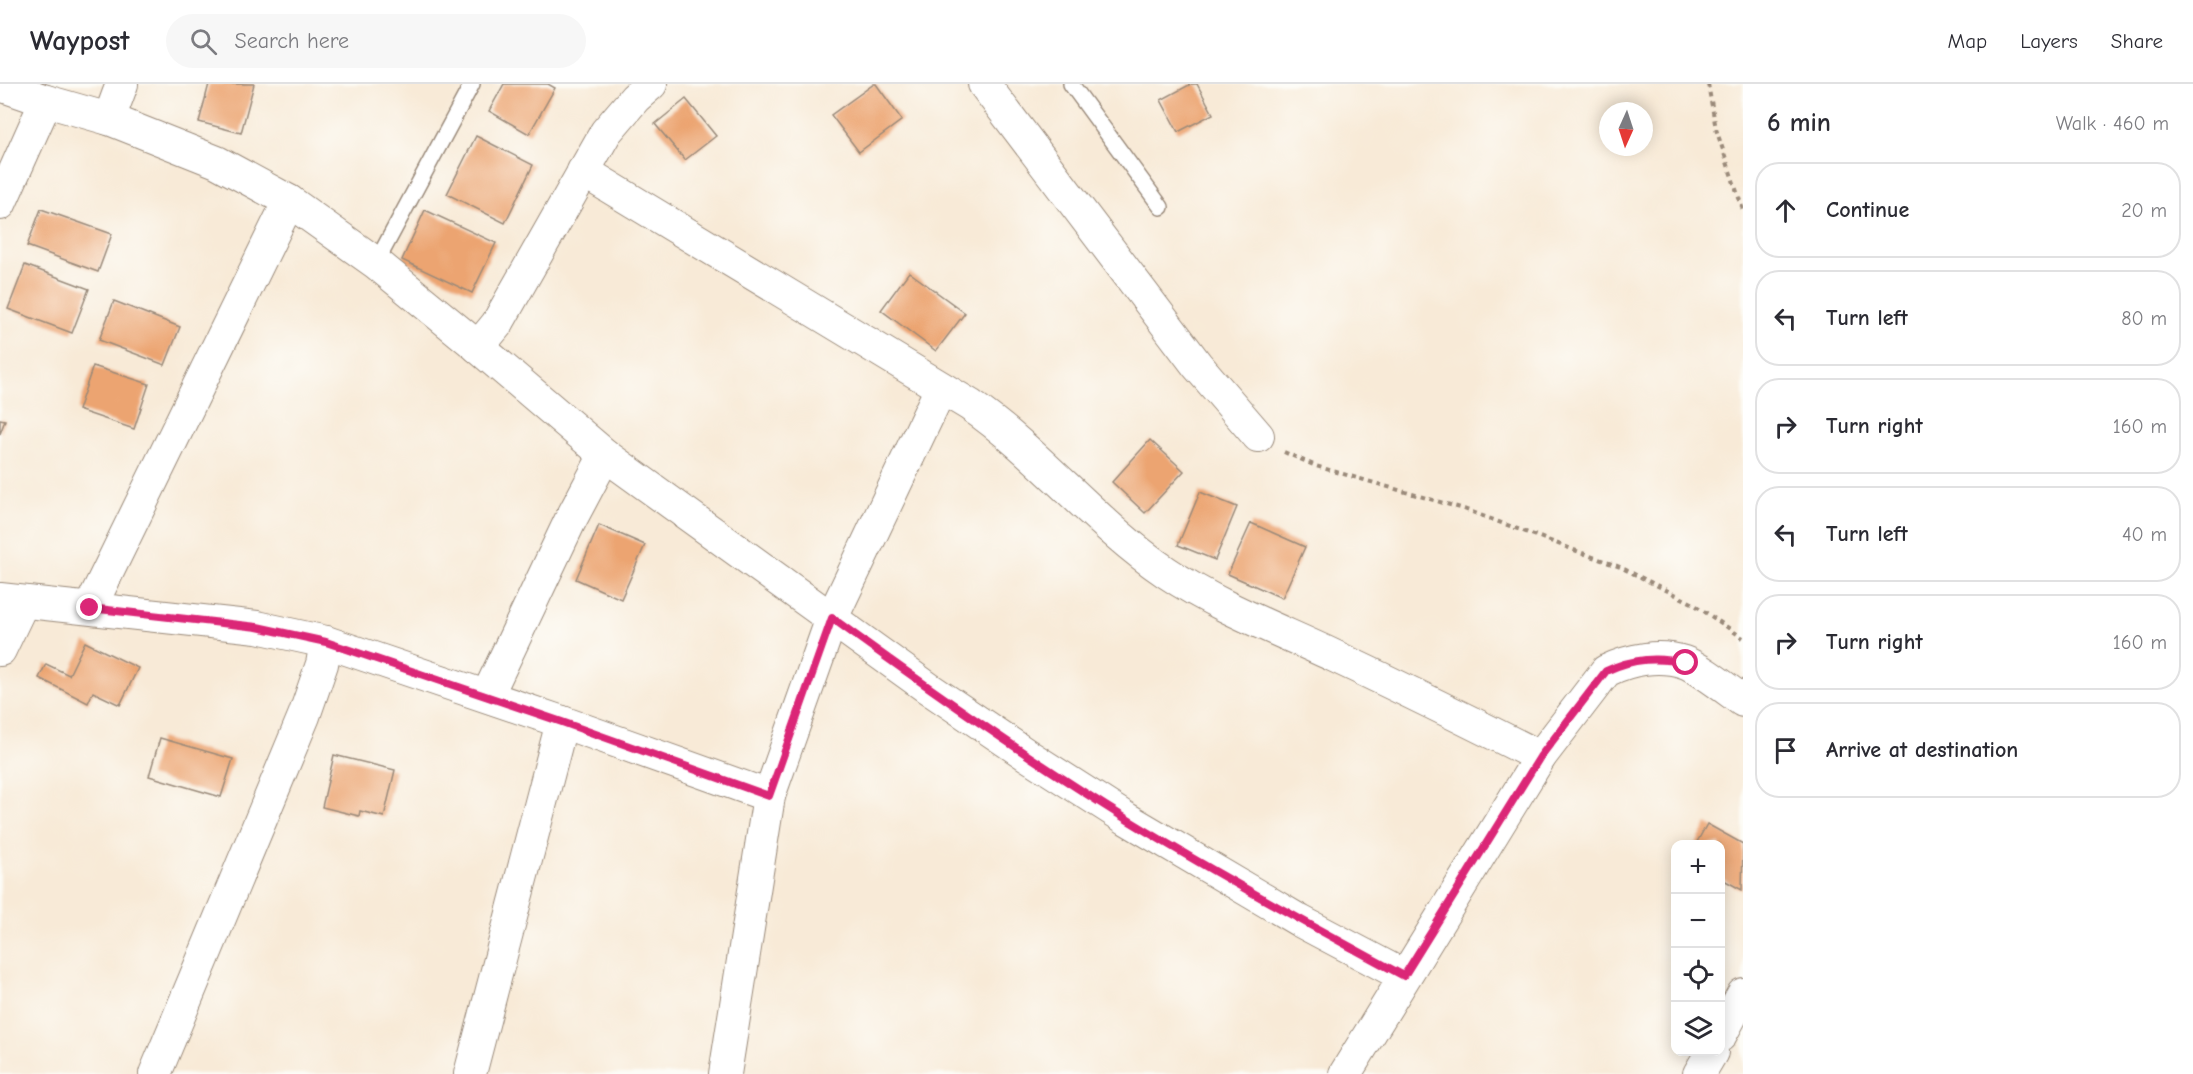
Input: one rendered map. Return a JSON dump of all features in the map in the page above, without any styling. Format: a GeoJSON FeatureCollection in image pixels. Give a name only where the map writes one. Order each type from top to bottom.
{"type":"FeatureCollection","features":[{"type":"Feature","properties":{"kind":"street"},"geometry":{"type":"LineString","coordinates":[[109,119],[122,84]]}},
{"type":"Feature","properties":{"kind":"street"},"geometry":{"type":"LineString","coordinates":[[478,346],[496,324],[606,132],[635,98],[651,84]]}},
{"type":"Feature","properties":{"kind":"street"},"geometry":{"type":"LineString","coordinates":[[984,84],[1197,365],[1258,436]]}},
{"type":"Feature","properties":{"kind":"street"},"geometry":{"type":"LineString","coordinates":[[0,85],[109,119],[217,162],[289,201],[376,263],[478,346],[605,455],[928,688],[1127,819],[1290,915],[1404,976]]}},
{"type":"Feature","properties":{"kind":"street"},"geometry":{"type":"LineString","coordinates":[[0,204],[46,101]]}},
{"type":"Feature","properties":{"kind":"street"},"geometry":{"type":"LineString","coordinates":[[583,171],[1001,426],[1126,542],[1166,572],[1203,595],[1392,683],[1540,757]]}},
{"type":"Feature","properties":{"kind":"street"},"geometry":{"type":"LineString","coordinates":[[90,608],[289,201]]}},
{"type":"Feature","properties":{"kind":"street"},"geometry":{"type":"LineString","coordinates":[[725,1074],[769,796],[832,618],[941,388]]}},
{"type":"Feature","properties":{"kind":"street"},"geometry":{"type":"LineString","coordinates":[[488,696],[570,520],[605,455]]}},
{"type":"Feature","properties":{"kind":"street"},"geometry":{"type":"LineString","coordinates":[[0,650],[12,601],[257,627],[326,642],[488,696],[769,796]]}},
{"type":"Feature","properties":{"kind":"street"},"geometry":{"type":"LineString","coordinates":[[155,1074],[304,716],[322,664],[326,642]]}},
{"type":"Feature","properties":{"kind":"street"},"geometry":{"type":"LineString","coordinates":[[1345,1074],[1540,757],[1606,671],[1619,664],[1651,658],[1668,659],[1686,663],[1743,701]]}},
{"type":"Feature","properties":{"kind":"street"},"geometry":{"type":"LineString","coordinates":[[470,1074],[562,722]]}},
{"type":"Feature","properties":{"kind":"street"},"geometry":{"type":"LineString","coordinates":[[1725,1027],[1743,994]]}},
{"type":"Feature","properties":{"kind":"street"},"geometry":{"type":"LineString","coordinates":[[1700,1074],[1710,1056]]}},
{"type":"Feature","properties":{"kind":"lane"},"geometry":{"type":"LineString","coordinates":[[376,263],[472,84]]}},
{"type":"Feature","properties":{"kind":"lane"},"geometry":{"type":"LineString","coordinates":[[1071,84],[1161,207]]}},
{"type":"Feature","properties":{"kind":"path"},"geometry":{"type":"LineString","coordinates":[[1708,84],[1716,129],[1743,210]]}},
{"type":"Feature","properties":{"kind":"path"},"geometry":{"type":"LineString","coordinates":[[1258,436],[1284,452],[1316,466],[1464,509],[1620,567],[1692,603],[1743,638]]}},
{"type":"Feature","properties":{"kind":"building"},"geometry":{"type":"Polygon","coordinates":[[[209,84],[254,84],[241,133],[199,122],[209,84]]]}},
{"type":"Feature","properties":{"kind":"building"},"geometry":{"type":"Polygon","coordinates":[[[504,84],[548,84],[555,88],[529,134],[489,111],[504,84]]]}},
{"type":"Feature","properties":{"kind":"building"},"geometry":{"type":"Polygon","coordinates":[[[874,84],[902,120],[859,152],[831,115],[874,84]]]}},
{"type":"Feature","properties":{"kind":"building"},"geometry":{"type":"Polygon","coordinates":[[[1191,84],[1197,84],[1213,114],[1178,132],[1161,100],[1191,84]]]}},
{"type":"Feature","properties":{"kind":"building"},"geometry":{"type":"Polygon","coordinates":[[[686,99],[716,136],[685,160],[655,124],[686,99]]]}},
{"type":"Feature","properties":{"kind":"building"},"geometry":{"type":"Polygon","coordinates":[[[476,136],[533,165],[505,223],[447,194],[476,136]]]}},
{"type":"Feature","properties":{"kind":"building"},"geometry":{"type":"Polygon","coordinates":[[[41,209],[112,234],[98,272],[27,246],[41,209]]]}},
{"type":"Feature","properties":{"kind":"building"},"geometry":{"type":"Polygon","coordinates":[[[425,210],[496,243],[472,293],[402,260],[425,210]]]}},
{"type":"Feature","properties":{"kind":"building"},"geometry":{"type":"Polygon","coordinates":[[[25,265],[89,289],[72,333],[8,309],[25,265]]]}},
{"type":"Feature","properties":{"kind":"building"},"geometry":{"type":"Polygon","coordinates":[[[909,272],[965,313],[936,351],[881,310],[909,272]]]}},
{"type":"Feature","properties":{"kind":"building"},"geometry":{"type":"Polygon","coordinates":[[[114,301],[180,327],[165,365],[99,340],[114,301]]]}},
{"type":"Feature","properties":{"kind":"building"},"geometry":{"type":"Polygon","coordinates":[[[93,366],[149,384],[134,429],[78,410],[93,366]]]}},
{"type":"Feature","properties":{"kind":"building"},"geometry":{"type":"Polygon","coordinates":[[[0,419],[5,420],[0,434],[0,419]]]}},
{"type":"Feature","properties":{"kind":"building"},"geometry":{"type":"Polygon","coordinates":[[[1150,440],[1184,471],[1145,513],[1112,482],[1150,440]]]}},
{"type":"Feature","properties":{"kind":"building"},"geometry":{"type":"Polygon","coordinates":[[[1200,492],[1237,507],[1215,560],[1178,545],[1200,492]]]}},
{"type":"Feature","properties":{"kind":"building"},"geometry":{"type":"Polygon","coordinates":[[[1251,523],[1305,547],[1282,598],[1228,574],[1251,523]]]}},
{"type":"Feature","properties":{"kind":"building"},"geometry":{"type":"Polygon","coordinates":[[[599,525],[645,545],[621,599],[576,579],[599,525]]]}},
{"type":"Feature","properties":{"kind":"building"},"geometry":{"type":"Polygon","coordinates":[[[85,642],[138,668],[120,705],[93,692],[88,703],[39,678],[46,664],[69,675],[85,642]]]}},
{"type":"Feature","properties":{"kind":"building"},"geometry":{"type":"Polygon","coordinates":[[[160,738],[233,759],[221,797],[149,776],[160,738]]]}},
{"type":"Feature","properties":{"kind":"building"},"geometry":{"type":"Polygon","coordinates":[[[334,755],[395,770],[384,817],[360,811],[359,816],[322,807],[334,755]]]}},
{"type":"Feature","properties":{"kind":"building"},"geometry":{"type":"Polygon","coordinates":[[[1707,824],[1743,844],[1742,890],[1725,881],[1725,840],[1698,840],[1707,824]]]}},
{"type":"Feature","properties":{"kind":"route"},"geometry":{"type":"LineString","coordinates":[[90,608],[257,627],[326,642],[562,722],[769,796],[832,618],[928,688],[1127,819],[1300,921],[1404,976],[1540,757],[1606,671],[1619,664],[1651,658],[1686,663]]}}]}
